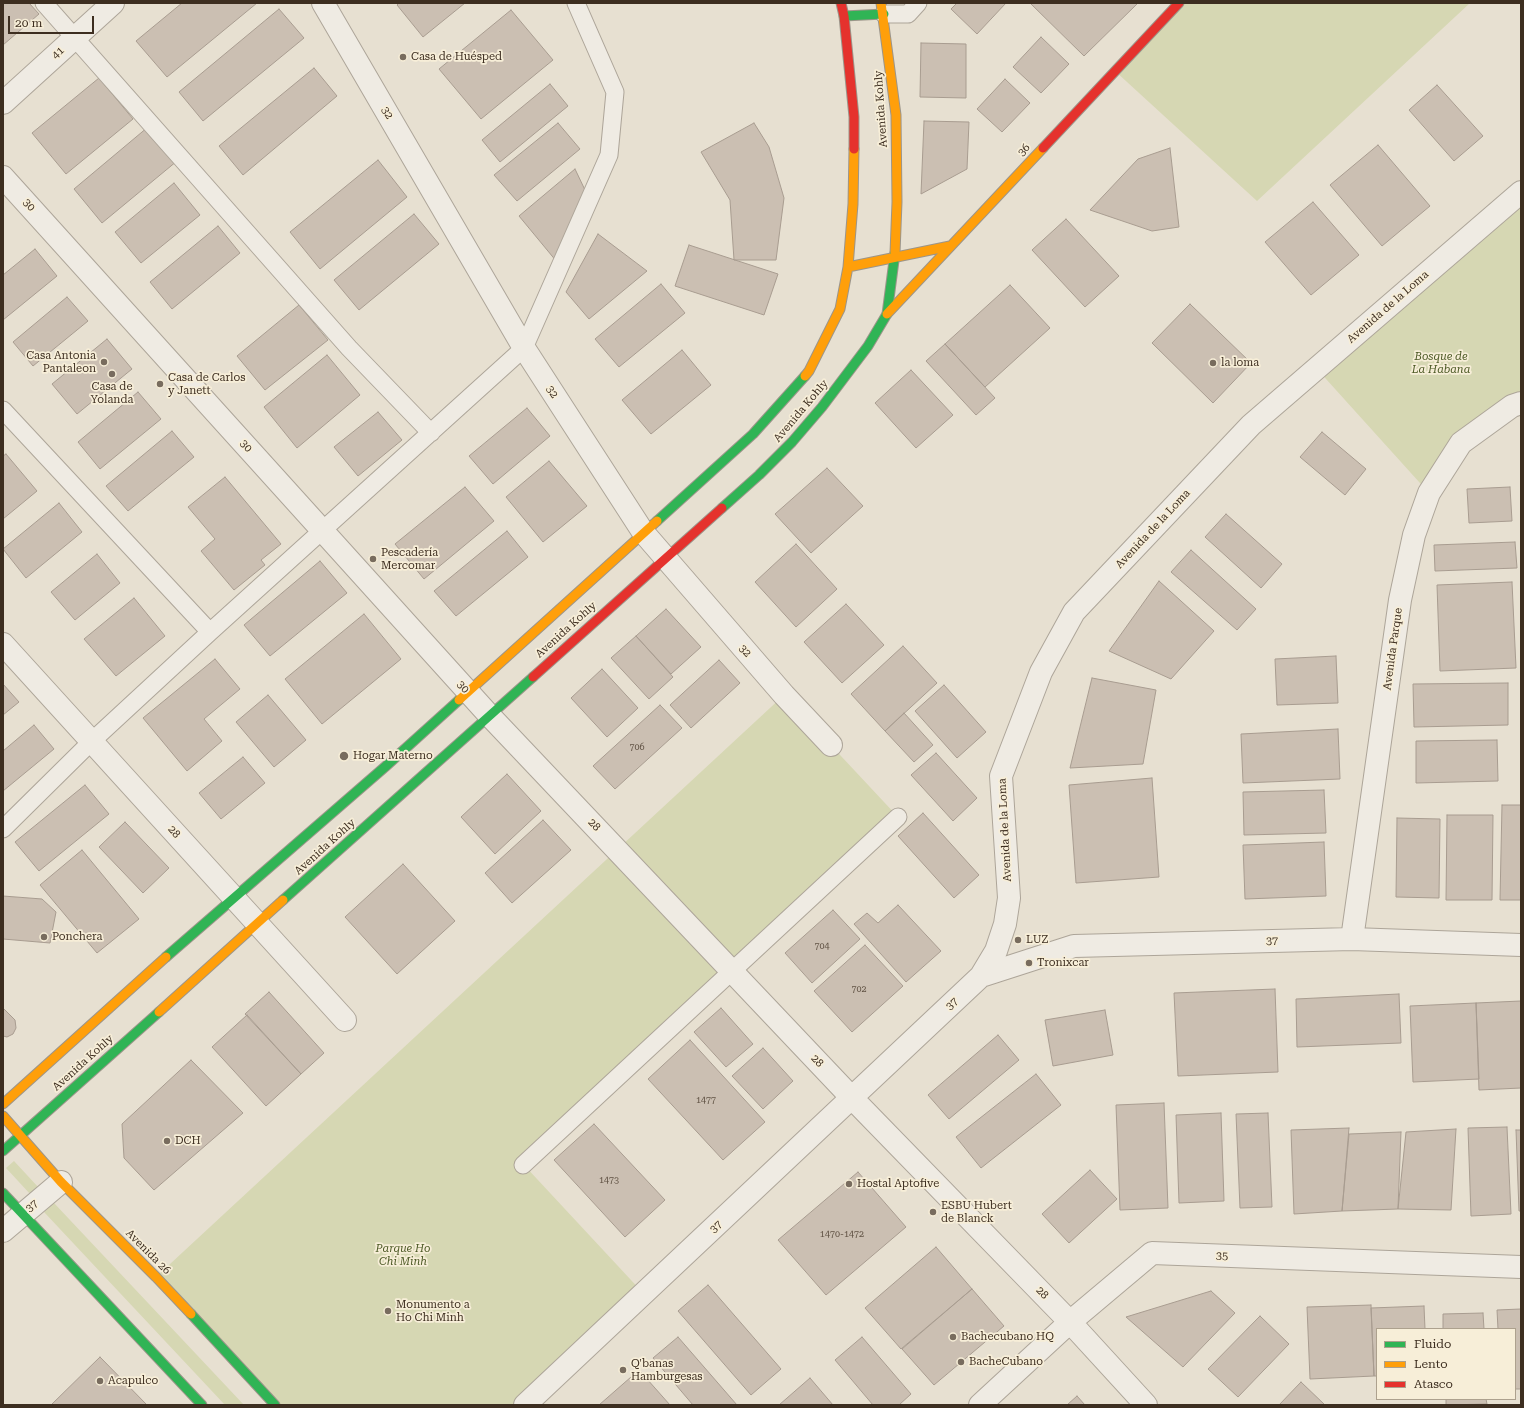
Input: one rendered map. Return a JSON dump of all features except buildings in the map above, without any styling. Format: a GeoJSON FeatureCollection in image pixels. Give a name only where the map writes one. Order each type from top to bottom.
{"type":"FeatureCollection","features":[{"type":"Feature","properties":{"kind":"street","name":"41"},"geometry":{"type":"LineString","coordinates":[[3,103],[113,3]]}},
{"type":"Feature","properties":{"kind":"street","name":"32"},"geometry":{"type":"LineString","coordinates":[[323,3],[524,348],[643,532],[784,695],[831,745]]}},
{"type":"Feature","properties":{"kind":"street","name":"Avenida Kohly"},"geometry":{"type":"LineString","coordinates":[[3,1104],[181,943],[386,766],[753,434],[808,371],[840,309],[848,267],[853,204],[854,117],[844,16],[841,3]]}},
{"type":"Feature","properties":{"kind":"street","name":"36"},"geometry":{"type":"LineString","coordinates":[[886,314],[1179,3]]}},
{"type":"Feature","properties":{"kind":"street","name":"Avenida Kohly"},"geometry":{"type":"LineString","coordinates":[[3,1151],[753,480],[792,442],[822,407],[868,346],[886,314],[895,257],[897,202],[896,115],[883,8]]}},
{"type":"Feature","properties":{"kind":"street"},"geometry":{"type":"LineString","coordinates":[[844,16],[883,8]]}},
{"type":"Feature","properties":{"kind":"street","name":"30"},"geometry":{"type":"LineString","coordinates":[[3,176],[489,715]]}},
{"type":"Feature","properties":{"kind":"street","name":"Avenida de la Loma"},"geometry":{"type":"LineString","coordinates":[[982,976],[996,951],[1005,924],[1009,898],[1001,776],[1041,672],[1074,612],[1251,425],[1521,192]]}},
{"type":"Feature","properties":{"kind":"street"},"geometry":{"type":"LineString","coordinates":[[848,267],[950,246]]}},
{"type":"Feature","properties":{"kind":"street","name":"Avenida Parque"},"geometry":{"type":"LineString","coordinates":[[1352,939],[1400,600],[1414,536],[1429,492],[1461,444],[1512,406],[1521,403]]}},
{"type":"Feature","properties":{"kind":"street","name":"28"},"geometry":{"type":"LineString","coordinates":[[3,644],[345,1020]]}},
{"type":"Feature","properties":{"kind":"street","name":"28"},"geometry":{"type":"LineString","coordinates":[[489,715],[852,1098],[1070,1322],[1146,1405]]}},
{"type":"Feature","properties":{"kind":"street","name":"37"},"geometry":{"type":"LineString","coordinates":[[525,1405],[982,976],[1074,946],[1352,939],[1521,945]]}},
{"type":"Feature","properties":{"kind":"street","name":"Avenida 26"},"geometry":{"type":"LineString","coordinates":[[3,1116],[61,1182],[156,1277],[275,1405]]}},
{"type":"Feature","properties":{"kind":"street","name":"37"},"geometry":{"type":"LineString","coordinates":[[3,1231],[61,1182]]}},
{"type":"Feature","properties":{"kind":"street"},"geometry":{"type":"LineString","coordinates":[[3,1193],[202,1405]]}},
{"type":"Feature","properties":{"kind":"street","name":"35"},"geometry":{"type":"LineString","coordinates":[[980,1405],[1070,1322],[1152,1253],[1521,1268]]}},
{"type":"Feature","properties":{"kind":"lane"},"geometry":{"type":"LineString","coordinates":[[44,3],[344,342],[430,433]]}},
{"type":"Feature","properties":{"kind":"lane"},"geometry":{"type":"LineString","coordinates":[[3,829],[91,742],[210,632],[524,348],[609,155],[615,92],[576,3]]}},
{"type":"Feature","properties":{"kind":"lane"},"geometry":{"type":"LineString","coordinates":[[883,8],[908,14],[918,3]]}},
{"type":"Feature","properties":{"kind":"lane"},"geometry":{"type":"LineString","coordinates":[[3,410],[210,632]]}},
{"type":"Feature","properties":{"kind":"lane"},"geometry":{"type":"LineString","coordinates":[[523,1165],[898,817]]}},
{"type":"Feature","properties":{"kind":"green space"},"geometry":{"type":"Polygon","coordinates":[[[1179,3],[1470,3],[1257,201],[1115,71],[1179,3]]]}},
{"type":"Feature","properties":{"kind":"green space","name":"Bosque de La Habana"},"geometry":{"type":"Polygon","coordinates":[[[1521,195],[1521,403],[1461,443],[1429,493],[1317,369],[1521,195]]]}},
{"type":"Feature","properties":{"kind":"green space","name":"Parque Ho Chi Minh"},"geometry":{"type":"Polygon","coordinates":[[[784,695],[898,817],[524,1165],[644,1294],[525,1405],[275,1405],[156,1277],[784,695]]]}},
{"type":"Feature","properties":{"kind":"green space"},"geometry":{"type":"Polygon","coordinates":[[[14,1161],[39,1188],[31,1195],[6,1168],[14,1161]]]}},
{"type":"Feature","properties":{"kind":"green space"},"geometry":{"type":"Polygon","coordinates":[[[54,1203],[244,1405],[225,1405],[44,1212],[54,1203]]]}},
{"type":"Feature","properties":{"kind":"traffic: fast"},"geometry":{"type":"LineString","coordinates":[[844,16],[884,14]]}},
{"type":"Feature","properties":{"kind":"traffic: fast"},"geometry":{"type":"LineString","coordinates":[[722,508],[759,475],[792,442],[822,407],[868,346],[887,314],[895,253]]}},
{"type":"Feature","properties":{"kind":"traffic: fast"},"geometry":{"type":"LineString","coordinates":[[657,521],[753,434],[805,376]]}},
{"type":"Feature","properties":{"kind":"traffic: fast"},"geometry":{"type":"LineString","coordinates":[[283,900],[533,677]]}},
{"type":"Feature","properties":{"kind":"traffic: fast"},"geometry":{"type":"LineString","coordinates":[[166,957],[386,766],[459,700]]}},
{"type":"Feature","properties":{"kind":"traffic: fast"},"geometry":{"type":"LineString","coordinates":[[3,1151],[159,1012]]}},
{"type":"Feature","properties":{"kind":"traffic: fast"},"geometry":{"type":"LineString","coordinates":[[3,1193],[202,1405]]}},
{"type":"Feature","properties":{"kind":"traffic: fast"},"geometry":{"type":"LineString","coordinates":[[191,1314],[275,1405]]}},
{"type":"Feature","properties":{"kind":"traffic: slow"},"geometry":{"type":"LineString","coordinates":[[881,3],[896,115],[897,202],[895,253]]}},
{"type":"Feature","properties":{"kind":"traffic: slow"},"geometry":{"type":"LineString","coordinates":[[887,314],[1043,148]]}},
{"type":"Feature","properties":{"kind":"traffic: slow"},"geometry":{"type":"LineString","coordinates":[[805,376],[809,371],[840,309],[848,267],[853,204],[854,149]]}},
{"type":"Feature","properties":{"kind":"traffic: slow"},"geometry":{"type":"LineString","coordinates":[[848,267],[950,246]]}},
{"type":"Feature","properties":{"kind":"traffic: slow"},"geometry":{"type":"LineString","coordinates":[[459,700],[657,521]]}},
{"type":"Feature","properties":{"kind":"traffic: slow"},"geometry":{"type":"LineString","coordinates":[[159,1012],[283,900]]}},
{"type":"Feature","properties":{"kind":"traffic: slow"},"geometry":{"type":"LineString","coordinates":[[3,1104],[166,957]]}},
{"type":"Feature","properties":{"kind":"traffic: slow"},"geometry":{"type":"LineString","coordinates":[[3,1116],[61,1182],[191,1314]]}},
{"type":"Feature","properties":{"kind":"traffic: jam"},"geometry":{"type":"LineString","coordinates":[[841,3],[844,16],[854,117],[854,149]]}},
{"type":"Feature","properties":{"kind":"traffic: jam"},"geometry":{"type":"LineString","coordinates":[[1043,148],[1179,3]]}},
{"type":"Feature","properties":{"kind":"traffic: jam"},"geometry":{"type":"LineString","coordinates":[[533,677],[722,508]]}},
{"type":"Feature","properties":{"kind":"place","name":"Casa de Huésped"},"geometry":{"type":"Point","coordinates":[403,57]}},
{"type":"Feature","properties":{"kind":"place","name":"Casa Antonia Pantaleon"},"geometry":{"type":"Point","coordinates":[104,362]}},
{"type":"Feature","properties":{"kind":"place","name":"la loma"},"geometry":{"type":"Point","coordinates":[1213,363]}},
{"type":"Feature","properties":{"kind":"place","name":"Casa de Yolanda"},"geometry":{"type":"Point","coordinates":[112,374]}},
{"type":"Feature","properties":{"kind":"place","name":"Casa de Carlos y Janett"},"geometry":{"type":"Point","coordinates":[160,384]}},
{"type":"Feature","properties":{"kind":"place","name":"Pescadería Mercomar"},"geometry":{"type":"Point","coordinates":[373,559]}},
{"type":"Feature","properties":{"kind":"place","name":"Hogar Materno"},"geometry":{"type":"Point","coordinates":[344,756]}},
{"type":"Feature","properties":{"kind":"place","name":"Ponchera"},"geometry":{"type":"Point","coordinates":[44,937]}},
{"type":"Feature","properties":{"kind":"place","name":"LUZ"},"geometry":{"type":"Point","coordinates":[1018,940]}},
{"type":"Feature","properties":{"kind":"place","name":"Tronixcar"},"geometry":{"type":"Point","coordinates":[1029,963]}},
{"type":"Feature","properties":{"kind":"place","name":"DCH"},"geometry":{"type":"Point","coordinates":[167,1141]}},
{"type":"Feature","properties":{"kind":"place","name":"Hostal Aptofive"},"geometry":{"type":"Point","coordinates":[849,1184]}},
{"type":"Feature","properties":{"kind":"place","name":"ESBU Hubert de Blanck"},"geometry":{"type":"Point","coordinates":[933,1212]}},
{"type":"Feature","properties":{"kind":"place","name":"Monumento a Ho Chi Minh"},"geometry":{"type":"Point","coordinates":[388,1311]}},
{"type":"Feature","properties":{"kind":"place","name":"Bachecubano HQ"},"geometry":{"type":"Point","coordinates":[953,1337]}},
{"type":"Feature","properties":{"kind":"place","name":"BacheCubano"},"geometry":{"type":"Point","coordinates":[961,1362]}},
{"type":"Feature","properties":{"kind":"place","name":"Q'banas Hamburgesas"},"geometry":{"type":"Point","coordinates":[623,1370]}},
{"type":"Feature","properties":{"kind":"place","name":"Acapulco"},"geometry":{"type":"Point","coordinates":[100,1381]}}]}
